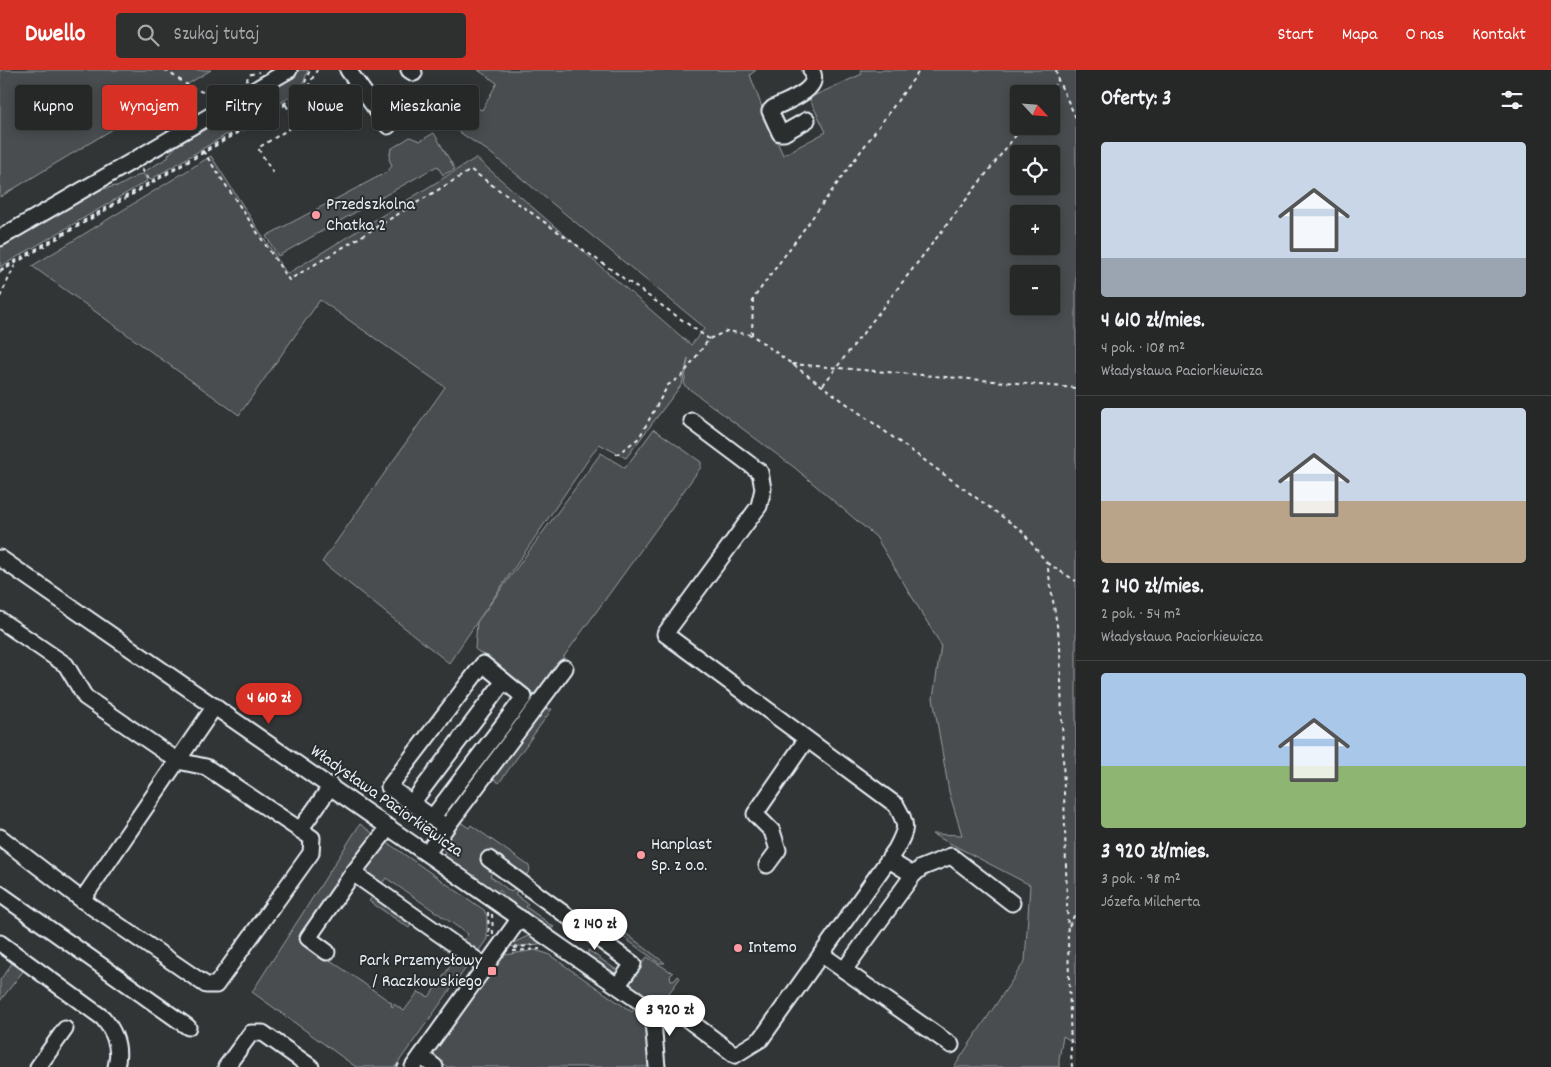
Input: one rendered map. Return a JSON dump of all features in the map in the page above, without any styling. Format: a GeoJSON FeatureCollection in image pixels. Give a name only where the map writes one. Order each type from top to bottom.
{"type":"FeatureCollection","features":[{"type":"Feature","properties":{"kind":"street"},"geometry":{"type":"LineString","coordinates":[[0,238],[288,70]]}},
{"type":"Feature","properties":{"kind":"street"},"geometry":{"type":"LineString","coordinates":[[348,70],[372,104]]}},
{"type":"Feature","properties":{"kind":"street"},"geometry":{"type":"LineString","coordinates":[[807,120],[784,133],[780,133],[770,111],[772,108],[804,93],[814,80],[811,70]]}},
{"type":"Feature","properties":{"kind":"street"},"geometry":{"type":"LineString","coordinates":[[657,1067],[652,1010],[667,1004],[735,1055],[761,1039],[889,860],[904,833],[905,820],[896,805],[665,634],[759,506],[763,489],[760,472],[692,421]]}},
{"type":"Feature","properties":{"kind":"street","name":"Władysława Paciorkiewicza"},"geometry":{"type":"LineString","coordinates":[[0,558],[652,1010]]}},
{"type":"Feature","properties":{"kind":"street"},"geometry":{"type":"LineString","coordinates":[[0,620],[66,665],[84,697],[178,761],[206,767],[312,838],[311,853],[216,985],[206,985],[82,900],[0,837]]}},
{"type":"Feature","properties":{"kind":"street"},"geometry":{"type":"LineString","coordinates":[[432,818],[524,697],[483,664],[389,787],[432,818],[446,827]]}},
{"type":"Feature","properties":{"kind":"street"},"geometry":{"type":"LineString","coordinates":[[427,853],[565,668]]}},
{"type":"Feature","properties":{"kind":"street"},"geometry":{"type":"LineString","coordinates":[[412,803],[504,681]]}},
{"type":"Feature","properties":{"kind":"street"},"geometry":{"type":"LineString","coordinates":[[82,900],[215,706]]}},
{"type":"Feature","properties":{"kind":"street"},"geometry":{"type":"LineString","coordinates":[[767,865],[778,850],[772,831],[755,814],[806,740]]}},
{"type":"Feature","properties":{"kind":"street"},"geometry":{"type":"LineString","coordinates":[[300,830],[331,786]]}},
{"type":"Feature","properties":{"kind":"street"},"geometry":{"type":"LineString","coordinates":[[327,952],[308,938],[353,873],[389,827]]}},
{"type":"Feature","properties":{"kind":"street"},"geometry":{"type":"LineString","coordinates":[[844,970],[913,875],[921,868],[951,856],[1012,903]]}},
{"type":"Feature","properties":{"kind":"street"},"geometry":{"type":"LineString","coordinates":[[489,859],[633,964],[618,985]]}},
{"type":"Feature","properties":{"kind":"street"},"geometry":{"type":"LineString","coordinates":[[889,860],[913,875]]}},
{"type":"Feature","properties":{"kind":"street"},"geometry":{"type":"LineString","coordinates":[[353,873],[485,966]]}},
{"type":"Feature","properties":{"kind":"street"},"geometry":{"type":"LineString","coordinates":[[0,894],[188,1027]]}},
{"type":"Feature","properties":{"kind":"street"},"geometry":{"type":"LineString","coordinates":[[435,1067],[417,1061],[520,918]]}},
{"type":"Feature","properties":{"kind":"street"},"geometry":{"type":"LineString","coordinates":[[577,957],[593,934]]}},
{"type":"Feature","properties":{"kind":"street"},"geometry":{"type":"LineString","coordinates":[[0,943],[103,1018],[112,1029],[116,1042],[118,1053],[116,1067]]}},
{"type":"Feature","properties":{"kind":"street"},"geometry":{"type":"LineString","coordinates":[[821,954],[951,1045]]}},
{"type":"Feature","properties":{"kind":"street"},"geometry":{"type":"LineString","coordinates":[[38,1067],[65,1030]]}},
{"type":"Feature","properties":{"kind":"street"},"geometry":{"type":"LineString","coordinates":[[226,1067],[251,1033],[262,1033],[311,1067]]}},
{"type":"Feature","properties":{"kind":"path"},"geometry":{"type":"LineString","coordinates":[[165,70],[192,88],[207,94]]}},
{"type":"Feature","properties":{"kind":"path"},"geometry":{"type":"LineString","coordinates":[[204,152],[297,96],[302,90],[310,70]]}},
{"type":"Feature","properties":{"kind":"path"},"geometry":{"type":"LineString","coordinates":[[0,271],[286,105],[303,94],[317,70]]}},
{"type":"Feature","properties":{"kind":"path"},"geometry":{"type":"LineString","coordinates":[[752,335],[753,299],[920,70]]}},
{"type":"Feature","properties":{"kind":"path"},"geometry":{"type":"LineString","coordinates":[[1056,70],[1058,80],[1076,118]]}},
{"type":"Feature","properties":{"kind":"path"},"geometry":{"type":"LineString","coordinates":[[1054,85],[1058,80]]}},
{"type":"Feature","properties":{"kind":"path"},"geometry":{"type":"LineString","coordinates":[[286,105],[289,110]]}},
{"type":"Feature","properties":{"kind":"path"},"geometry":{"type":"LineString","coordinates":[[273,173],[258,148],[289,129]]}},
{"type":"Feature","properties":{"kind":"path"},"geometry":{"type":"LineString","coordinates":[[822,386],[1016,135]]}},
{"type":"Feature","properties":{"kind":"path"},"geometry":{"type":"LineString","coordinates":[[204,152],[289,280],[471,170],[708,338]]}},
{"type":"Feature","properties":{"kind":"path"},"geometry":{"type":"LineString","coordinates":[[141,167],[150,183]]}},
{"type":"Feature","properties":{"kind":"path"},"geometry":{"type":"LineString","coordinates":[[0,271],[15,264],[150,183]]}},
{"type":"Feature","properties":{"kind":"path"},"geometry":{"type":"LineString","coordinates":[[0,296],[15,264]]}},
{"type":"Feature","properties":{"kind":"path"},"geometry":{"type":"LineString","coordinates":[[616,455],[639,438],[668,385],[682,376],[708,338],[727,330],[752,335],[1022,531],[1047,563],[1076,581]]}},
{"type":"Feature","properties":{"kind":"path"},"geometry":{"type":"LineString","coordinates":[[791,364],[1076,388]]}},
{"type":"Feature","properties":{"kind":"path"},"geometry":{"type":"LineString","coordinates":[[1047,563],[1060,644],[1070,1052],[1072,1067]]}},
{"type":"Feature","properties":{"kind":"path"},"geometry":{"type":"LineString","coordinates":[[484,908],[489,916],[489,939],[506,951],[511,952],[535,948],[544,950]]}},
{"type":"Feature","properties":{"kind":"path"},"geometry":{"type":"LineString","coordinates":[[1067,928],[1076,912]]}},
{"type":"Feature","properties":{"kind":"path"},"geometry":{"type":"LineString","coordinates":[[1070,1052],[1076,1056]]}},
{"type":"Feature","properties":{"kind":"shaded area"},"geometry":{"type":"Polygon","coordinates":[[[0,70],[211,70],[186,85],[102,85],[102,130],[111,130],[0,197],[0,70]]]}},
{"type":"Feature","properties":{"kind":"shaded area"},"geometry":{"type":"Polygon","coordinates":[[[299,70],[308,70],[302,85],[289,85],[289,98],[279,104],[279,85],[273,85],[299,70]]]}},
{"type":"Feature","properties":{"kind":"shaded area"},"geometry":{"type":"Polygon","coordinates":[[[478,70],[756,70],[750,75],[783,155],[826,132],[809,98],[862,74],[860,70],[1076,70],[1076,1044],[1063,1036],[1059,1067],[954,1067],[1025,961],[1030,885],[932,834],[962,835],[949,792],[933,698],[941,645],[876,537],[795,468],[684,385],[688,358],[682,384],[626,458],[599,444],[449,663],[322,562],[445,387],[320,300],[239,415],[32,266],[211,156],[287,274],[476,158],[691,345],[705,328],[488,151],[456,130],[479,130],[479,109],[482,110],[497,83],[478,70]]]}},
{"type":"Feature","properties":{"kind":"shaded area"},"geometry":{"type":"Polygon","coordinates":[[[207,125],[207,130],[234,130],[150,180],[146,173],[147,170],[169,157],[168,155],[182,140],[207,125]]]}},
{"type":"Feature","properties":{"kind":"shaded area"},"geometry":{"type":"Polygon","coordinates":[[[434,133],[455,169],[443,175],[437,166],[278,256],[266,236],[387,172],[392,166],[389,159],[391,149],[410,137],[420,141],[434,133]]]}},
{"type":"Feature","properties":{"kind":"shaded area"},"geometry":{"type":"Polygon","coordinates":[[[144,174],[147,181],[0,267],[0,245],[92,192],[117,187],[144,174]]]}},
{"type":"Feature","properties":{"kind":"shaded area"},"geometry":{"type":"Polygon","coordinates":[[[654,429],[701,462],[701,467],[536,695],[475,649],[477,622],[601,453],[625,468],[654,429]]]}},
{"type":"Feature","properties":{"kind":"shaded area"},"geometry":{"type":"Polygon","coordinates":[[[545,709],[552,709],[499,783],[490,776],[537,715],[545,709]]]}},
{"type":"Feature","properties":{"kind":"shaded area"},"geometry":{"type":"Polygon","coordinates":[[[457,820],[469,828],[471,825],[529,866],[530,870],[525,877],[494,869],[490,876],[511,892],[516,886],[519,888],[515,894],[528,904],[526,907],[554,927],[550,927],[548,930],[502,897],[504,894],[499,890],[496,894],[447,860],[443,842],[457,820]]]}},
{"type":"Feature","properties":{"kind":"shaded area"},"geometry":{"type":"Polygon","coordinates":[[[360,824],[375,835],[301,940],[392,1003],[391,1006],[393,1007],[394,1004],[404,1011],[418,992],[429,997],[455,959],[462,960],[468,965],[395,1067],[356,1067],[252,992],[360,824]]]}},
{"type":"Feature","properties":{"kind":"shaded area"},"geometry":{"type":"Polygon","coordinates":[[[385,841],[484,910],[487,916],[487,939],[477,953],[463,942],[468,934],[386,878],[381,885],[368,876],[365,868],[385,841]]]}},
{"type":"Feature","properties":{"kind":"shaded area"},"geometry":{"type":"Polygon","coordinates":[[[373,896],[412,923],[409,928],[369,901],[373,896]]]}},
{"type":"Feature","properties":{"kind":"shaded area"},"geometry":{"type":"Polygon","coordinates":[[[610,924],[624,932],[665,963],[659,963],[612,929],[610,924]]]}},
{"type":"Feature","properties":{"kind":"shaded area"},"geometry":{"type":"Polygon","coordinates":[[[528,936],[542,940],[539,944],[513,947],[509,945],[528,936]]]}},
{"type":"Feature","properties":{"kind":"shaded area"},"geometry":{"type":"Polygon","coordinates":[[[535,950],[548,954],[632,1012],[636,1007],[642,1010],[646,1017],[652,1067],[447,1067],[436,1059],[433,1052],[483,979],[486,981],[505,955],[535,950]]]}},
{"type":"Feature","properties":{"kind":"shaded area"},"geometry":{"type":"Polygon","coordinates":[[[588,950],[621,973],[616,977],[590,958],[588,950]]]}},
{"type":"Feature","properties":{"kind":"shaded area"},"geometry":{"type":"Polygon","coordinates":[[[647,957],[673,973],[670,976],[671,980],[675,980],[678,976],[680,978],[667,995],[661,999],[656,1000],[644,996],[627,984],[628,980],[647,957]]]}},
{"type":"Feature","properties":{"kind":"shaded area"},"geometry":{"type":"Polygon","coordinates":[[[13,962],[24,970],[0,1001],[0,980],[13,962]]]}},
{"type":"Feature","properties":{"kind":"place","name":"Przedszkolna Chatka 2"},"geometry":{"type":"Point","coordinates":[316,215]}},
{"type":"Feature","properties":{"kind":"place","name":"Hanplast Sp. z o.o."},"geometry":{"type":"Point","coordinates":[641,855]}},
{"type":"Feature","properties":{"kind":"place","name":"Intemo"},"geometry":{"type":"Point","coordinates":[738,948]}},
{"type":"Feature","properties":{"kind":"place","name":"Park Przemysłowy / Raczkowskiego"},"geometry":{"type":"Point","coordinates":[492,971]}}]}
